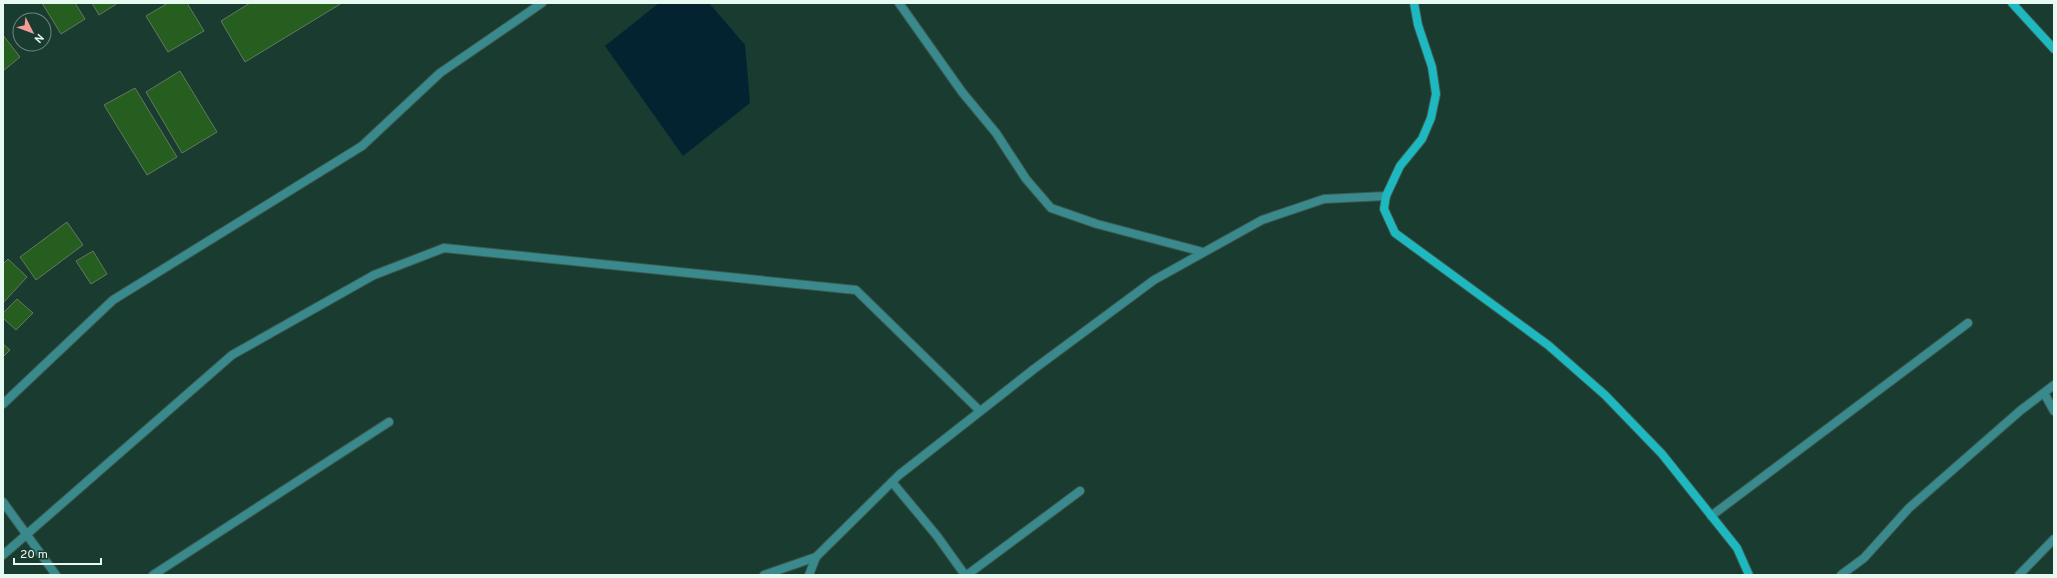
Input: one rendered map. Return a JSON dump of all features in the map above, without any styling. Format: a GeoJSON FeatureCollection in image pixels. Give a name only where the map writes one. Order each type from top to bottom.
{"type":"FeatureCollection","features":[{"type":"Feature","properties":{"kind":"street"},"geometry":{"type":"LineString","coordinates":[[3,404],[113,300],[362,146],[440,73],[542,3]]}},
{"type":"Feature","properties":{"kind":"street"},"geometry":{"type":"LineString","coordinates":[[899,3],[962,92],[996,133],[1026,179],[1050,208],[1097,224],[1203,252]]}},
{"type":"Feature","properties":{"kind":"street"},"geometry":{"type":"LineString","coordinates":[[1414,3],[1418,24],[1432,67],[1436,94],[1431,118],[1422,139],[1400,166],[1386,196],[1384,209],[1395,234],[1548,344],[1605,395],[1662,454],[1737,548],[1749,575]]}},
{"type":"Feature","properties":{"kind":"street"},"geometry":{"type":"LineString","coordinates":[[2012,3],[2054,49]]}},
{"type":"Feature","properties":{"kind":"street"},"geometry":{"type":"LineString","coordinates":[[809,575],[816,557],[892,482],[980,411],[1154,280],[1262,220],[1324,199],[1386,196]]}},
{"type":"Feature","properties":{"kind":"street"},"geometry":{"type":"LineString","coordinates":[[3,554],[232,355],[374,276],[444,248],[856,290],[980,411]]}},
{"type":"Feature","properties":{"kind":"street"},"geometry":{"type":"LineString","coordinates":[[1711,516],[1968,323]]}},
{"type":"Feature","properties":{"kind":"street"},"geometry":{"type":"LineString","coordinates":[[1841,575],[1864,558],[1909,508],[2054,385]]}},
{"type":"Feature","properties":{"kind":"street"},"geometry":{"type":"LineString","coordinates":[[2044,393],[2054,411]]}},
{"type":"Feature","properties":{"kind":"street"},"geometry":{"type":"LineString","coordinates":[[154,575],[389,422]]}},
{"type":"Feature","properties":{"kind":"street"},"geometry":{"type":"LineString","coordinates":[[892,482],[966,575],[1080,491]]}},
{"type":"Feature","properties":{"kind":"street"},"geometry":{"type":"LineString","coordinates":[[3,502],[27,532],[56,575]]}},
{"type":"Feature","properties":{"kind":"street"},"geometry":{"type":"LineString","coordinates":[[2019,575],[2054,539]]}},
{"type":"Feature","properties":{"kind":"street"},"geometry":{"type":"LineString","coordinates":[[764,575],[816,557]]}},
{"type":"Feature","properties":{"kind":"water"},"geometry":{"type":"Polygon","coordinates":[[[659,3],[709,3],[745,45],[750,103],[683,156],[605,46],[659,3]]]}},
{"type":"Feature","properties":{"kind":"building"},"geometry":{"type":"Polygon","coordinates":[[[42,3],[75,3],[85,19],[61,34],[52,19],[52,12],[48,12],[42,3]]]}},
{"type":"Feature","properties":{"kind":"building"},"geometry":{"type":"Polygon","coordinates":[[[92,3],[118,3],[99,15],[92,3]]]}},
{"type":"Feature","properties":{"kind":"building"},"geometry":{"type":"Polygon","coordinates":[[[168,3],[187,3],[204,31],[168,52],[146,16],[168,3]]]}},
{"type":"Feature","properties":{"kind":"building"},"geometry":{"type":"Polygon","coordinates":[[[250,3],[342,3],[245,62],[221,21],[250,3]]]}},
{"type":"Feature","properties":{"kind":"building"},"geometry":{"type":"Polygon","coordinates":[[[3,35],[12,47],[12,52],[16,52],[20,57],[3,71],[3,35]]]}},
{"type":"Feature","properties":{"kind":"building"},"geometry":{"type":"Polygon","coordinates":[[[180,71],[217,132],[182,153],[146,92],[180,71]]]}},
{"type":"Feature","properties":{"kind":"building"},"geometry":{"type":"Polygon","coordinates":[[[135,88],[177,157],[147,175],[104,105],[135,88]]]}},
{"type":"Feature","properties":{"kind":"building"},"geometry":{"type":"Polygon","coordinates":[[[67,222],[83,245],[36,280],[20,257],[67,222]]]}},
{"type":"Feature","properties":{"kind":"building"},"geometry":{"type":"Polygon","coordinates":[[[93,251],[107,274],[91,284],[76,261],[93,251]]]}},
{"type":"Feature","properties":{"kind":"building"},"geometry":{"type":"Polygon","coordinates":[[[8,259],[27,277],[3,303],[3,264],[8,259]]]}},
{"type":"Feature","properties":{"kind":"building"},"geometry":{"type":"Polygon","coordinates":[[[17,299],[33,313],[16,330],[3,318],[3,313],[17,299]]]}},
{"type":"Feature","properties":{"kind":"building"},"geometry":{"type":"Polygon","coordinates":[[[3,344],[10,350],[3,357],[3,344]]]}}]}
